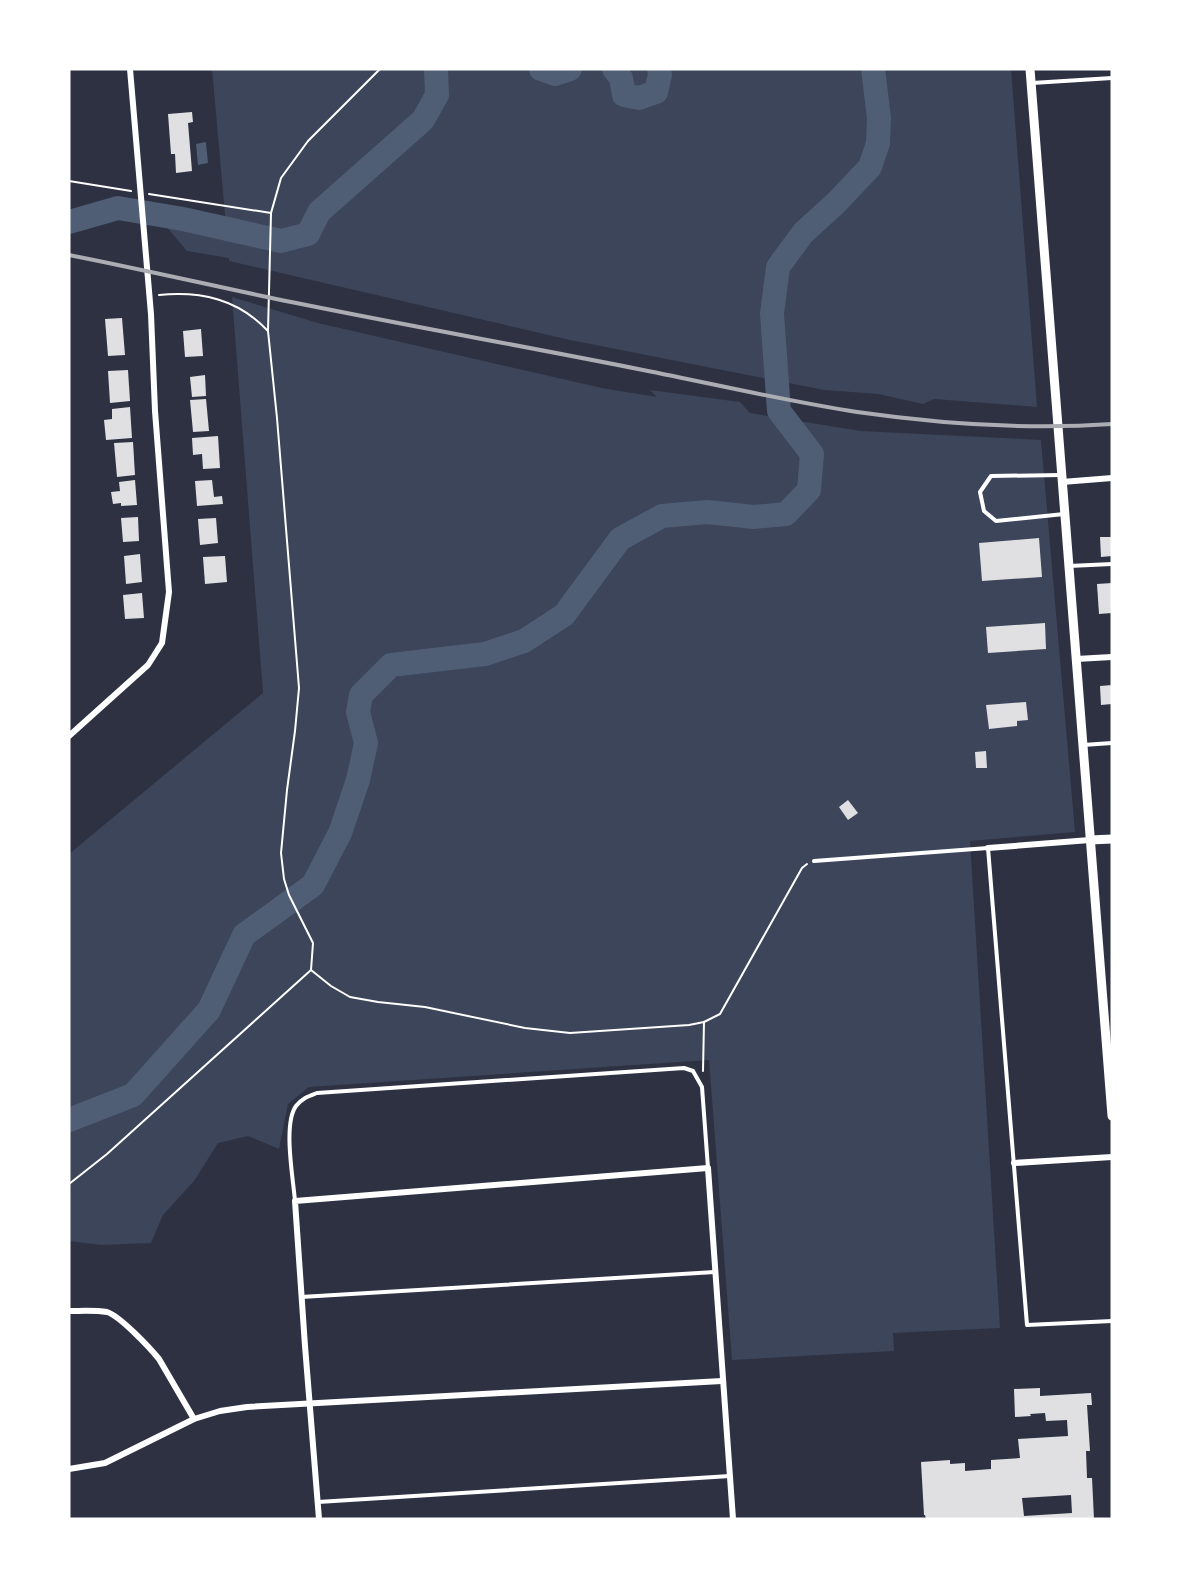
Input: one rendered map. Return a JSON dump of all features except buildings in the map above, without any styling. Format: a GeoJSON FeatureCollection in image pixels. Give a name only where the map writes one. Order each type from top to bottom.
{"type":"FeatureCollection","features":[{"type":"Feature","properties":{"kind":"street"},"geometry":{"type":"LineString","coordinates":[[69,736],[148,665],[162,643],[169,592],[149,296],[130,69]]}},
{"type":"Feature","properties":{"kind":"street"},"geometry":{"type":"LineString","coordinates":[[1030,69],[1112,1116]]}},
{"type":"Feature","properties":{"kind":"street"},"geometry":{"type":"LineString","coordinates":[[1062,478],[1112,478]]}},
{"type":"Feature","properties":{"kind":"street"},"geometry":{"type":"LineString","coordinates":[[1076,659],[1112,657]]}},
{"type":"Feature","properties":{"kind":"street"},"geometry":{"type":"LineString","coordinates":[[988,848],[1112,839]]}},
{"type":"Feature","properties":{"kind":"street"},"geometry":{"type":"LineString","coordinates":[[1014,1163],[1112,1157]]}},
{"type":"Feature","properties":{"kind":"street"},"geometry":{"type":"LineString","coordinates":[[320,1519],[295,1201],[708,1168],[733,1519]]}},
{"type":"Feature","properties":{"kind":"street"},"geometry":{"type":"LineString","coordinates":[[69,1311],[108,1312],[117,1318],[153,1351],[194,1419]]}},
{"type":"Feature","properties":{"kind":"street"},"geometry":{"type":"LineString","coordinates":[[69,1469],[105,1463],[194,1419],[220,1411],[247,1407],[722,1381]]}},
{"type":"Feature","properties":{"kind":"lane"},"geometry":{"type":"LineString","coordinates":[[1031,83],[1112,78]]}},
{"type":"Feature","properties":{"kind":"lane"},"geometry":{"type":"LineString","coordinates":[[1062,478],[991,476],[980,492],[984,511],[996,521],[1065,514]]}},
{"type":"Feature","properties":{"kind":"lane"},"geometry":{"type":"LineString","coordinates":[[1069,566],[1112,564]]}},
{"type":"Feature","properties":{"kind":"lane"},"geometry":{"type":"LineString","coordinates":[[1083,745],[1112,743]]}},
{"type":"Feature","properties":{"kind":"lane"},"geometry":{"type":"LineString","coordinates":[[814,861],[988,848],[1027,1325],[1112,1321]]}},
{"type":"Feature","properties":{"kind":"lane"},"geometry":{"type":"LineString","coordinates":[[295,1201],[289,1129],[291,1115],[303,1099],[317,1093],[684,1068],[693,1071],[702,1087],[708,1168]]}},
{"type":"Feature","properties":{"kind":"lane"},"geometry":{"type":"LineString","coordinates":[[301,1298],[715,1272]]}},
{"type":"Feature","properties":{"kind":"lane"},"geometry":{"type":"LineString","coordinates":[[318,1502],[730,1476]]}},
{"type":"Feature","properties":{"kind":"path"},"geometry":{"type":"LineString","coordinates":[[69,1184],[107,1155],[311,970],[313,943],[288,895],[281,853],[299,688],[278,430],[267,331],[270,224],[281,178],[308,141],[380,69]]}},
{"type":"Feature","properties":{"kind":"path"},"geometry":{"type":"LineString","coordinates":[[69,181],[136,192]]}},
{"type":"Feature","properties":{"kind":"path"},"geometry":{"type":"LineString","coordinates":[[147,193],[271,213]]}},
{"type":"Feature","properties":{"kind":"path"},"geometry":{"type":"LineString","coordinates":[[149,296],[174,293],[201,295],[232,304],[256,319],[267,331]]}},
{"type":"Feature","properties":{"kind":"path"},"geometry":{"type":"LineString","coordinates":[[311,970],[350,997],[425,1007],[525,1028],[570,1033],[678,1026],[704,1022],[720,1014],[802,868],[814,861]]}},
{"type":"Feature","properties":{"kind":"path"},"geometry":{"type":"LineString","coordinates":[[702,1087],[704,1022]]}},
{"type":"Feature","properties":{"kind":"shaded area"},"geometry":{"type":"Polygon","coordinates":[[[212,69],[1011,69],[1037,407],[934,399],[923,404],[878,394],[824,390],[570,340],[229,261],[229,258],[187,251],[164,224],[227,237],[212,69]]]}},
{"type":"Feature","properties":{"kind":"shaded area"},"geometry":{"type":"Polygon","coordinates":[[[205,142],[208,163],[198,165],[196,144],[205,142]]]}},
{"type":"Feature","properties":{"kind":"shaded area"},"geometry":{"type":"Polygon","coordinates":[[[232,297],[318,323],[602,388],[657,397],[650,390],[740,402],[750,413],[861,431],[1041,440],[1075,832],[970,841],[1000,1328],[893,1333],[894,1351],[732,1360],[709,1060],[309,1087],[288,1104],[279,1149],[248,1136],[218,1143],[194,1181],[163,1215],[151,1243],[101,1245],[69,1241],[69,854],[263,693],[232,297]]]}},
{"type":"Feature","properties":{"kind":"waterway"},"geometry":{"type":"LineString","coordinates":[[69,222],[118,208],[183,219],[281,241],[308,234],[319,212],[423,120],[437,95],[436,69]]}},
{"type":"Feature","properties":{"kind":"waterway"},"geometry":{"type":"LineString","coordinates":[[541,69],[555,74],[570,69]]}},
{"type":"Feature","properties":{"kind":"waterway"},"geometry":{"type":"LineString","coordinates":[[614,69],[621,78],[624,95],[639,98],[656,92],[659,69]]}},
{"type":"Feature","properties":{"kind":"waterway"},"geometry":{"type":"LineString","coordinates":[[69,1120],[133,1095],[209,1010],[244,935],[313,885],[340,833],[358,780],[366,743],[358,712],[361,695],[391,665],[485,654],[524,641],[564,615],[620,539],[662,516],[707,512],[754,517],[786,514],[809,490],[812,454],[779,411],[772,314],[778,267],[803,233],[870,167],[878,143],[879,118],[873,69]]}},
{"type":"Feature","properties":{"kind":"railway"},"geometry":{"type":"LineString","coordinates":[[69,255],[314,307],[857,412],[984,425],[1112,424]]}}]}
